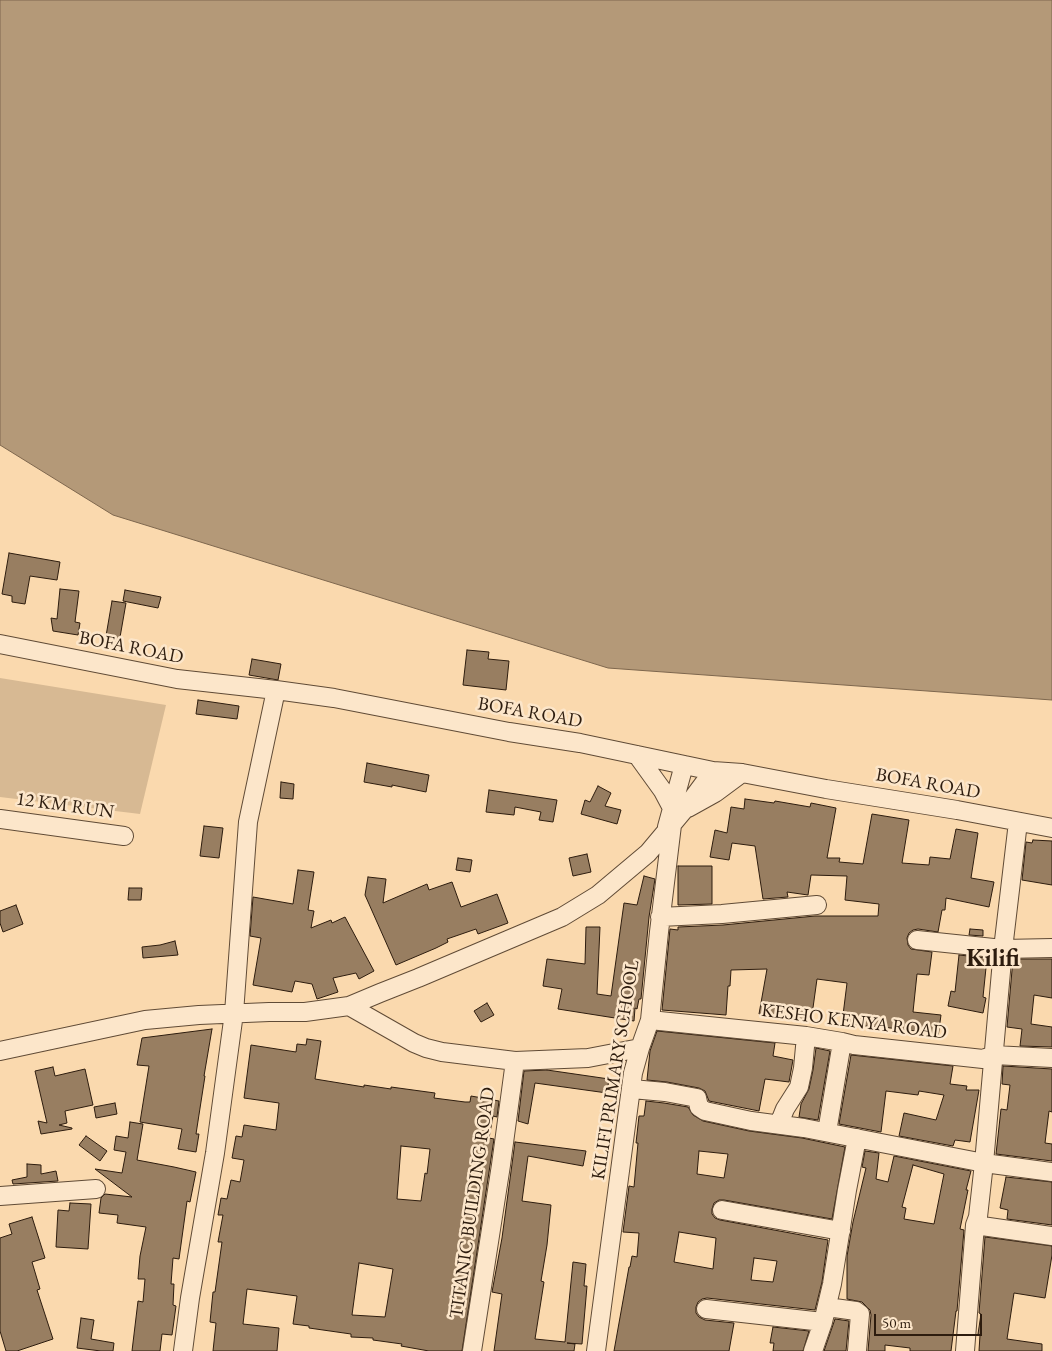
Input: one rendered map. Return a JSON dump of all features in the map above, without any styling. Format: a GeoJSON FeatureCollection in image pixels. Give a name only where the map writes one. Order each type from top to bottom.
{"type":"FeatureCollection","features":[{"type":"Feature","properties":{"kind":"street","name":"BOFA ROAD"},"geometry":{"type":"LineString","coordinates":[[0,644],[177,679],[334,698],[510,732],[580,742],[713,771],[742,773],[1052,828]]}},
{"type":"Feature","properties":{"kind":"street"},"geometry":{"type":"LineString","coordinates":[[183,1351],[190,1298],[215,1153],[234,1014],[248,822],[276,690]]}},
{"type":"Feature","properties":{"kind":"street"},"geometry":{"type":"LineString","coordinates":[[637,755],[662,791],[673,820]]}},
{"type":"Feature","properties":{"kind":"street","name":"KILIFI PRIMARY SCHOOL"},"geometry":{"type":"LineString","coordinates":[[596,1351],[633,1073],[650,1020],[660,917],[673,820],[684,764]]}},
{"type":"Feature","properties":{"kind":"street"},"geometry":{"type":"LineString","coordinates":[[0,1051],[145,1020],[199,1014],[305,1012],[349,1006],[562,917],[598,895],[648,853],[713,771]]}},
{"type":"Feature","properties":{"kind":"street"},"geometry":{"type":"LineString","coordinates":[[673,820],[742,773]]}},
{"type":"Feature","properties":{"kind":"street","name":"12 KM RUN"},"geometry":{"type":"LineString","coordinates":[[0,819],[124,836]]}},
{"type":"Feature","properties":{"kind":"street"},"geometry":{"type":"LineString","coordinates":[[965,1351],[975,1225],[978,1217],[984,1163],[1003,949],[1018,822]]}},
{"type":"Feature","properties":{"kind":"street"},"geometry":{"type":"LineString","coordinates":[[660,917],[722,914],[817,905]]}},
{"type":"Feature","properties":{"kind":"street"},"geometry":{"type":"LineString","coordinates":[[917,940],[1003,949],[1052,948]]}},
{"type":"Feature","properties":{"kind":"street"},"geometry":{"type":"LineString","coordinates":[[349,1006],[426,1048],[442,1052],[515,1061],[588,1058],[640,1048]]}},
{"type":"Feature","properties":{"kind":"street","name":"KESHO KENYA ROAD"},"geometry":{"type":"LineString","coordinates":[[650,1020],[806,1036],[854,1045],[983,1059],[994,1056],[1052,1058]]}},
{"type":"Feature","properties":{"kind":"street"},"geometry":{"type":"LineString","coordinates":[[779,1124],[785,1109],[798,1087],[803,1068],[806,1036]]}},
{"type":"Feature","properties":{"kind":"street"},"geometry":{"type":"LineString","coordinates":[[827,1132],[842,1042]]}},
{"type":"Feature","properties":{"kind":"street","name":"TITANIC BUILDING ROAD"},"geometry":{"type":"LineString","coordinates":[[472,1351],[515,1061]]}},
{"type":"Feature","properties":{"kind":"street"},"geometry":{"type":"LineString","coordinates":[[632,1089],[698,1098],[699,1107],[705,1110],[751,1121],[827,1132],[984,1163],[1052,1172]]}},
{"type":"Feature","properties":{"kind":"street"},"geometry":{"type":"LineString","coordinates":[[812,1351],[825,1315],[832,1284],[857,1138]]}},
{"type":"Feature","properties":{"kind":"street"},"geometry":{"type":"LineString","coordinates":[[0,1196],[96,1189]]}},
{"type":"Feature","properties":{"kind":"street"},"geometry":{"type":"LineString","coordinates":[[722,1210],[841,1231]]}},
{"type":"Feature","properties":{"kind":"street"},"geometry":{"type":"LineString","coordinates":[[975,1225],[1052,1236]]}},
{"type":"Feature","properties":{"kind":"street"},"geometry":{"type":"LineString","coordinates":[[706,1309],[825,1315],[856,1311],[860,1314],[857,1351]]}},
{"type":"Feature","properties":{"kind":"shaded area"},"geometry":{"type":"Polygon","coordinates":[[[0,0],[1052,0],[1052,700],[608,668],[113,515],[0,445],[0,0]]]}},
{"type":"Feature","properties":{"kind":"shaded area"},"geometry":{"type":"Polygon","coordinates":[[[0,678],[166,705],[140,814],[0,797],[0,678]]]}},
{"type":"Feature","properties":{"kind":"building"},"geometry":{"type":"Polygon","coordinates":[[[9,553],[60,562],[57,580],[30,576],[25,604],[12,602],[12,596],[2,594],[9,553]]]}},
{"type":"Feature","properties":{"kind":"building"},"geometry":{"type":"Polygon","coordinates":[[[60,589],[79,591],[75,622],[80,623],[78,635],[53,631],[51,618],[57,619],[60,589]]]}},
{"type":"Feature","properties":{"kind":"building"},"geometry":{"type":"Polygon","coordinates":[[[125,590],[161,597],[158,608],[123,601],[125,590]]]}},
{"type":"Feature","properties":{"kind":"building"},"geometry":{"type":"Polygon","coordinates":[[[112,601],[126,603],[119,643],[101,640],[106,636],[112,601]]]}},
{"type":"Feature","properties":{"kind":"building"},"geometry":{"type":"Polygon","coordinates":[[[467,650],[489,652],[488,659],[509,661],[506,690],[463,685],[467,650]]]}},
{"type":"Feature","properties":{"kind":"building"},"geometry":{"type":"Polygon","coordinates":[[[252,659],[281,664],[278,680],[249,675],[252,659]]]}},
{"type":"Feature","properties":{"kind":"building"},"geometry":{"type":"Polygon","coordinates":[[[198,700],[239,706],[237,719],[196,714],[198,700]]]}},
{"type":"Feature","properties":{"kind":"building"},"geometry":{"type":"Polygon","coordinates":[[[367,763],[429,775],[426,792],[364,782],[367,763]]]}},
{"type":"Feature","properties":{"kind":"building"},"geometry":{"type":"Polygon","coordinates":[[[281,782],[294,784],[293,799],[280,798],[281,782]]]}},
{"type":"Feature","properties":{"kind":"building"},"geometry":{"type":"Polygon","coordinates":[[[598,786],[611,793],[605,806],[621,810],[617,824],[581,814],[585,800],[590,802],[598,786]]]}},
{"type":"Feature","properties":{"kind":"building"},"geometry":{"type":"Polygon","coordinates":[[[489,790],[557,800],[553,822],[539,820],[541,812],[515,807],[514,815],[486,812],[489,790]]]}},
{"type":"Feature","properties":{"kind":"building"},"geometry":{"type":"Polygon","coordinates":[[[745,799],[774,803],[775,801],[810,807],[811,803],[836,808],[827,858],[840,858],[839,862],[863,864],[872,814],[909,820],[902,863],[929,865],[930,857],[950,859],[956,829],[978,833],[971,878],[994,882],[989,907],[946,898],[945,910],[942,910],[938,932],[918,929],[909,933],[907,938],[911,949],[932,952],[929,975],[917,974],[913,1012],[941,1015],[938,1037],[915,1035],[916,1031],[842,1023],[847,983],[817,979],[811,1022],[759,1014],[767,969],[731,970],[726,1015],[662,1010],[670,929],[678,930],[678,927],[723,925],[815,916],[878,916],[879,904],[845,900],[847,876],[811,875],[808,895],[787,892],[788,897],[763,899],[755,846],[732,843],[729,860],[710,857],[715,830],[727,833],[731,807],[744,809],[745,799]]]}},
{"type":"Feature","properties":{"kind":"building"},"geometry":{"type":"Polygon","coordinates":[[[204,826],[223,828],[219,858],[200,856],[204,826]]]}},
{"type":"Feature","properties":{"kind":"building"},"geometry":{"type":"Polygon","coordinates":[[[1033,840],[1052,841],[1052,885],[1022,880],[1026,842],[1032,843],[1033,840]]]}},
{"type":"Feature","properties":{"kind":"building"},"geometry":{"type":"Polygon","coordinates":[[[587,854],[591,872],[573,876],[569,858],[587,854]]]}},
{"type":"Feature","properties":{"kind":"building"},"geometry":{"type":"Polygon","coordinates":[[[458,858],[472,860],[470,872],[456,870],[458,858]]]}},
{"type":"Feature","properties":{"kind":"building"},"geometry":{"type":"Polygon","coordinates":[[[678,866],[712,866],[712,904],[678,905],[678,866]]]}},
{"type":"Feature","properties":{"kind":"building"},"geometry":{"type":"Polygon","coordinates":[[[298,870],[314,872],[308,910],[314,911],[311,928],[331,920],[332,923],[345,917],[374,971],[359,979],[356,973],[333,978],[338,992],[317,999],[312,984],[295,981],[292,992],[253,985],[261,938],[250,936],[253,897],[293,904],[298,870]]]}},
{"type":"Feature","properties":{"kind":"building"},"geometry":{"type":"Polygon","coordinates":[[[644,876],[655,879],[649,917],[641,999],[639,999],[637,1009],[635,1008],[634,1021],[558,1009],[562,989],[543,986],[547,959],[585,964],[586,927],[600,927],[597,994],[611,996],[624,903],[637,905],[644,876]]]}},
{"type":"Feature","properties":{"kind":"building"},"geometry":{"type":"Polygon","coordinates":[[[368,877],[386,879],[383,903],[427,884],[429,890],[452,882],[461,907],[497,894],[508,923],[478,934],[476,929],[447,939],[448,942],[396,965],[365,895],[368,877]]]}},
{"type":"Feature","properties":{"kind":"building"},"geometry":{"type":"Polygon","coordinates":[[[129,888],[142,888],[141,900],[128,900],[129,888]]]}},
{"type":"Feature","properties":{"kind":"building"},"geometry":{"type":"Polygon","coordinates":[[[16,905],[23,924],[3,932],[0,923],[0,911],[16,905]]]}},
{"type":"Feature","properties":{"kind":"building"},"geometry":{"type":"Polygon","coordinates":[[[970,929],[983,930],[983,936],[969,935],[970,929]]]}},
{"type":"Feature","properties":{"kind":"building"},"geometry":{"type":"Polygon","coordinates":[[[175,941],[178,955],[143,958],[142,947],[175,941]]]}},
{"type":"Feature","properties":{"kind":"building"},"geometry":{"type":"Polygon","coordinates":[[[959,955],[987,958],[983,997],[986,998],[983,1013],[948,1006],[951,991],[955,992],[959,955]]]}},
{"type":"Feature","properties":{"kind":"building"},"geometry":{"type":"Polygon","coordinates":[[[1013,959],[1052,959],[1052,998],[1034,995],[1031,1024],[1052,1027],[1052,1047],[1020,1046],[1022,1029],[1007,1027],[1013,959]]]}},
{"type":"Feature","properties":{"kind":"building"},"geometry":{"type":"Polygon","coordinates":[[[487,1003],[494,1015],[481,1022],[474,1011],[487,1003]]]}},
{"type":"Feature","properties":{"kind":"building"},"geometry":{"type":"Polygon","coordinates":[[[212,1029],[196,1134],[199,1134],[196,1152],[178,1149],[182,1129],[140,1122],[149,1066],[137,1065],[142,1038],[212,1029]]]}},
{"type":"Feature","properties":{"kind":"building"},"geometry":{"type":"Polygon","coordinates":[[[657,1031],[775,1043],[773,1056],[793,1060],[789,1082],[765,1079],[759,1111],[709,1101],[705,1091],[699,1088],[647,1080],[650,1051],[657,1031]]]}},
{"type":"Feature","properties":{"kind":"building"},"geometry":{"type":"Polygon","coordinates":[[[307,1039],[321,1041],[315,1079],[364,1087],[364,1085],[391,1089],[391,1087],[435,1093],[434,1098],[465,1102],[470,1102],[471,1096],[499,1101],[497,1117],[493,1116],[489,1138],[494,1139],[462,1351],[429,1351],[401,1346],[402,1344],[373,1340],[373,1338],[351,1337],[351,1334],[293,1324],[297,1296],[247,1289],[243,1324],[279,1328],[277,1351],[213,1351],[216,1323],[210,1322],[222,1242],[218,1242],[223,1215],[218,1215],[221,1198],[227,1199],[231,1180],[240,1182],[244,1160],[232,1158],[236,1136],[242,1137],[244,1125],[276,1130],[279,1103],[244,1098],[251,1045],[296,1052],[297,1044],[306,1045],[307,1039]],[[401,1146],[397,1199],[421,1201],[430,1149],[401,1146]],[[359,1263],[352,1315],[385,1317],[393,1269],[359,1263]]]}},
{"type":"Feature","properties":{"kind":"building"},"geometry":{"type":"Polygon","coordinates":[[[816,1048],[830,1051],[818,1120],[799,1117],[801,1104],[809,1089],[816,1048]]]}},
{"type":"Feature","properties":{"kind":"building"},"geometry":{"type":"Polygon","coordinates":[[[851,1055],[953,1066],[950,1084],[967,1086],[966,1090],[979,1090],[970,1142],[955,1140],[953,1146],[899,1136],[904,1113],[936,1120],[944,1095],[919,1091],[918,1095],[886,1091],[881,1132],[839,1124],[851,1055]]]}},
{"type":"Feature","properties":{"kind":"building"},"geometry":{"type":"Polygon","coordinates":[[[1003,1066],[1052,1069],[1052,1112],[1049,1111],[1045,1143],[1052,1144],[1052,1161],[996,1154],[1001,1109],[1007,1110],[1010,1085],[1002,1084],[1003,1066]]]}},
{"type":"Feature","properties":{"kind":"building"},"geometry":{"type":"Polygon","coordinates":[[[53,1067],[55,1076],[85,1069],[93,1105],[65,1111],[67,1123],[59,1125],[72,1129],[41,1134],[38,1121],[47,1123],[35,1071],[53,1067]]]}},
{"type":"Feature","properties":{"kind":"building"},"geometry":{"type":"Polygon","coordinates":[[[547,1070],[609,1079],[607,1093],[535,1083],[528,1124],[518,1121],[524,1071],[547,1070]]]}},
{"type":"Feature","properties":{"kind":"building"},"geometry":{"type":"Polygon","coordinates":[[[646,1101],[664,1103],[688,1107],[693,1115],[703,1121],[749,1131],[802,1138],[845,1147],[832,1219],[724,1200],[714,1203],[712,1209],[712,1214],[720,1220],[828,1240],[822,1282],[815,1310],[702,1299],[696,1307],[696,1313],[699,1317],[705,1320],[734,1323],[729,1351],[614,1351],[629,1267],[632,1256],[637,1257],[639,1233],[623,1232],[629,1186],[634,1187],[639,1116],[644,1116],[646,1101]],[[699,1151],[697,1174],[724,1178],[728,1154],[699,1151]],[[679,1232],[674,1262],[713,1269],[716,1238],[679,1232]],[[754,1258],[751,1280],[773,1282],[777,1261],[754,1258]]]}},
{"type":"Feature","properties":{"kind":"building"},"geometry":{"type":"Polygon","coordinates":[[[115,1103],[117,1114],[96,1118],[94,1107],[115,1103]]]}},
{"type":"Feature","properties":{"kind":"building"},"geometry":{"type":"Polygon","coordinates":[[[130,1122],[143,1124],[137,1160],[196,1172],[190,1202],[187,1201],[179,1259],[173,1258],[171,1284],[174,1284],[173,1305],[176,1306],[172,1335],[162,1334],[160,1351],[132,1351],[138,1301],[143,1302],[145,1279],[138,1279],[140,1256],[146,1227],[117,1223],[118,1215],[99,1213],[101,1198],[105,1194],[132,1197],[95,1169],[122,1173],[126,1152],[114,1150],[116,1136],[128,1138],[130,1122]]]}},
{"type":"Feature","properties":{"kind":"building"},"geometry":{"type":"Polygon","coordinates":[[[86,1136],[107,1151],[100,1161],[79,1145],[86,1136]]]}},
{"type":"Feature","properties":{"kind":"building"},"geometry":{"type":"Polygon","coordinates":[[[515,1142],[586,1151],[583,1166],[528,1156],[522,1201],[551,1205],[541,1281],[544,1282],[535,1339],[565,1342],[573,1262],[586,1264],[584,1286],[587,1286],[582,1344],[567,1343],[575,1344],[574,1351],[494,1351],[502,1294],[492,1292],[502,1238],[515,1142]]]}},
{"type":"Feature","properties":{"kind":"building"},"geometry":{"type":"Polygon","coordinates":[[[865,1151],[879,1153],[876,1179],[888,1182],[894,1156],[971,1171],[960,1229],[964,1230],[957,1311],[951,1351],[910,1351],[910,1348],[885,1345],[885,1351],[868,1351],[870,1310],[862,1302],[847,1299],[847,1256],[866,1168],[862,1167],[865,1151]],[[913,1165],[902,1207],[906,1208],[904,1219],[934,1224],[944,1174],[913,1165]]]}},
{"type":"Feature","properties":{"kind":"building"},"geometry":{"type":"Polygon","coordinates":[[[27,1164],[41,1165],[41,1174],[56,1171],[58,1181],[13,1184],[12,1180],[27,1177],[27,1164]]]}},
{"type":"Feature","properties":{"kind":"building"},"geometry":{"type":"Polygon","coordinates":[[[1006,1177],[1052,1182],[1052,1225],[1007,1219],[1008,1210],[1000,1208],[1006,1177]]]}},
{"type":"Feature","properties":{"kind":"building"},"geometry":{"type":"Polygon","coordinates":[[[70,1203],[91,1204],[88,1249],[56,1247],[58,1210],[69,1211],[70,1203]]]}},
{"type":"Feature","properties":{"kind":"building"},"geometry":{"type":"Polygon","coordinates":[[[32,1217],[45,1258],[32,1262],[40,1289],[37,1290],[53,1339],[17,1351],[6,1351],[0,1331],[0,1238],[12,1234],[9,1224],[32,1217]]]}},
{"type":"Feature","properties":{"kind":"building"},"geometry":{"type":"Polygon","coordinates":[[[985,1237],[1052,1246],[1045,1298],[1014,1293],[1007,1339],[1042,1344],[1042,1351],[979,1351],[980,1335],[978,1334],[981,1314],[979,1313],[985,1237]]]}},
{"type":"Feature","properties":{"kind":"building"},"geometry":{"type":"Polygon","coordinates":[[[81,1318],[94,1320],[91,1339],[114,1343],[113,1351],[77,1348],[81,1318]]]}},
{"type":"Feature","properties":{"kind":"building"},"geometry":{"type":"Polygon","coordinates":[[[835,1319],[849,1321],[846,1351],[824,1351],[835,1319]]]}},
{"type":"Feature","properties":{"kind":"building"},"geometry":{"type":"Polygon","coordinates":[[[773,1327],[809,1331],[803,1351],[773,1351],[774,1343],[770,1343],[773,1327]]]}},
{"type":"Feature","properties":{"kind":"district","name":"Kilifi"},"geometry":{"type":"Point","coordinates":[993,959]}}]}
